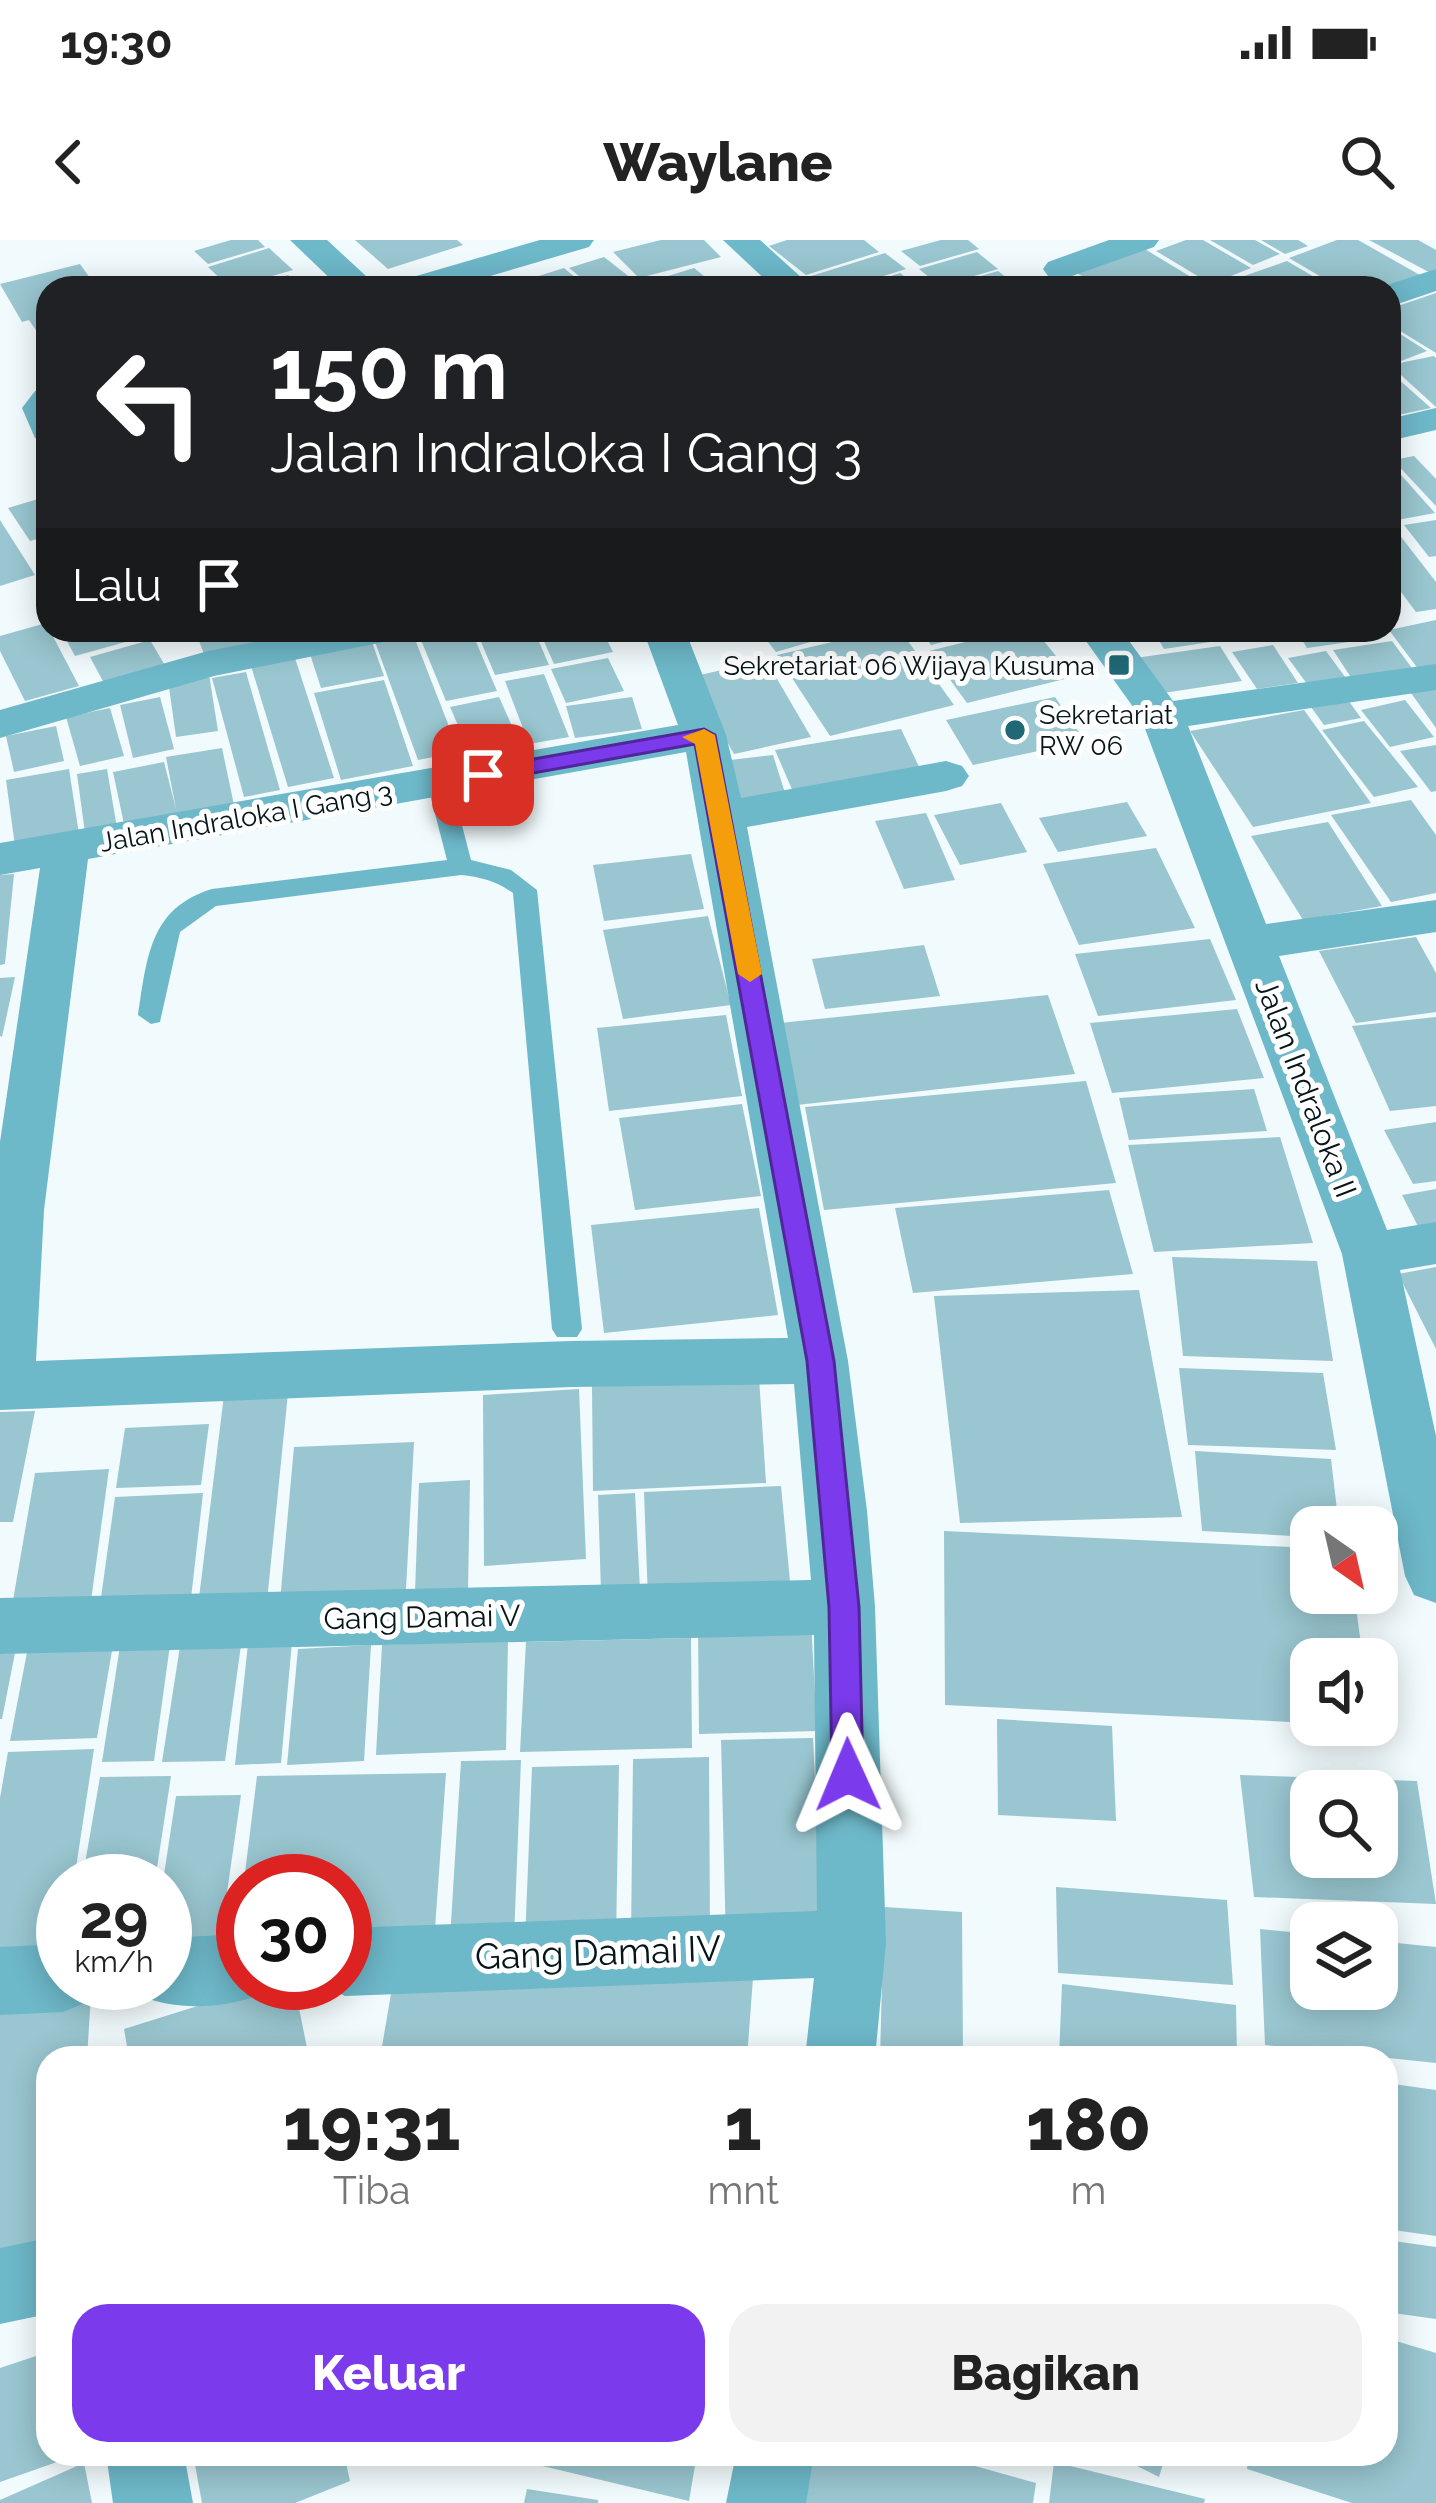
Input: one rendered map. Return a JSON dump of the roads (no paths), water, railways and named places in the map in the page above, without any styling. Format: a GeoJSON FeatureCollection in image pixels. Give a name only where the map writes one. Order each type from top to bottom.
{"type":"FeatureCollection","features":[{"type":"Feature","properties":{"kind":"street"},"geometry":{"type":"LineString","coordinates":[[307,240],[348,276]]}},
{"type":"Feature","properties":{"kind":"street"},"geometry":{"type":"LineString","coordinates":[[452,276],[577,240]]}},
{"type":"Feature","properties":{"kind":"street"},"geometry":{"type":"LineString","coordinates":[[740,240],[781,276]]}},
{"type":"Feature","properties":{"kind":"street"},"geometry":{"type":"LineString","coordinates":[[1025,240],[1070,276]]}},
{"type":"Feature","properties":{"kind":"street"},"geometry":{"type":"LineString","coordinates":[[1076,276],[1142,240]]}},
{"type":"Feature","properties":{"kind":"street"},"geometry":{"type":"LineString","coordinates":[[1401,292],[1436,279]]}},
{"type":"Feature","properties":{"kind":"street"},"geometry":{"type":"LineString","coordinates":[[1401,427],[1436,419]]}},
{"type":"Feature","properties":{"kind":"street"},"geometry":{"type":"LineString","coordinates":[[0,724],[196,647],[251,642]]}},
{"type":"Feature","properties":{"kind":"street"},"geometry":{"type":"LineString","coordinates":[[669,642],[704,735],[722,816],[820,1361],[844,1607],[852,1943],[841,2046]]}},
{"type":"Feature","properties":{"kind":"street","name":"Jalan Indraloka II"},"geometry":{"type":"LineString","coordinates":[[1108,642],[1162,716],[1369,1254],[1435,1564]]}},
{"type":"Feature","properties":{"kind":"street"},"geometry":{"type":"LineString","coordinates":[[1162,716],[1436,677]]}},
{"type":"Feature","properties":{"kind":"street","name":"Jalan Indraloka I Gang 3"},"geometry":{"type":"LineString","coordinates":[[0,859],[704,735]]}},
{"type":"Feature","properties":{"kind":"street"},"geometry":{"type":"LineString","coordinates":[[722,816],[946,776]]}},
{"type":"Feature","properties":{"kind":"street"},"geometry":{"type":"LineString","coordinates":[[67,849],[17,1210],[3,1386],[569,1346],[820,1361]]}},
{"type":"Feature","properties":{"kind":"street"},"geometry":{"type":"LineString","coordinates":[[1252,944],[1436,916]]}},
{"type":"Feature","properties":{"kind":"street"},"geometry":{"type":"LineString","coordinates":[[1369,1254],[1436,1243]]}},
{"type":"Feature","properties":{"kind":"street","name":"Gang Damai V"},"geometry":{"type":"LineString","coordinates":[[0,1626],[844,1607]]}},
{"type":"Feature","properties":{"kind":"street","name":"Gang Damai IV"},"geometry":{"type":"LineString","coordinates":[[372,1961],[852,1943]]}},
{"type":"Feature","properties":{"kind":"street"},"geometry":{"type":"LineString","coordinates":[[0,1981],[36,1979]]}},
{"type":"Feature","properties":{"kind":"street"},"geometry":{"type":"LineString","coordinates":[[0,2286],[36,2278]]}},
{"type":"Feature","properties":{"kind":"street"},"geometry":{"type":"LineString","coordinates":[[147,2466],[153,2503]]}},
{"type":"Feature","properties":{"kind":"street"},"geometry":{"type":"LineString","coordinates":[[766,2503],[773,2466]]}},
{"type":"Feature","properties":{"kind":"lane"},"geometry":{"type":"LineString","coordinates":[[439,783],[461,867]]}},
{"type":"Feature","properties":{"kind":"lane"},"geometry":{"type":"LineString","coordinates":[[151,1016],[169,922],[186,906],[212,898],[461,867],[494,870],[525,890],[569,1346]]}},
{"type":"Feature","properties":{"kind":"place","name":"Sekretariat 06 Wijaya Kusuma"},"geometry":{"type":"Point","coordinates":[1119,665]}},
{"type":"Feature","properties":{"kind":"place","name":"Sekretariat RW 06"},"geometry":{"type":"Point","coordinates":[1015,730]}}]}
